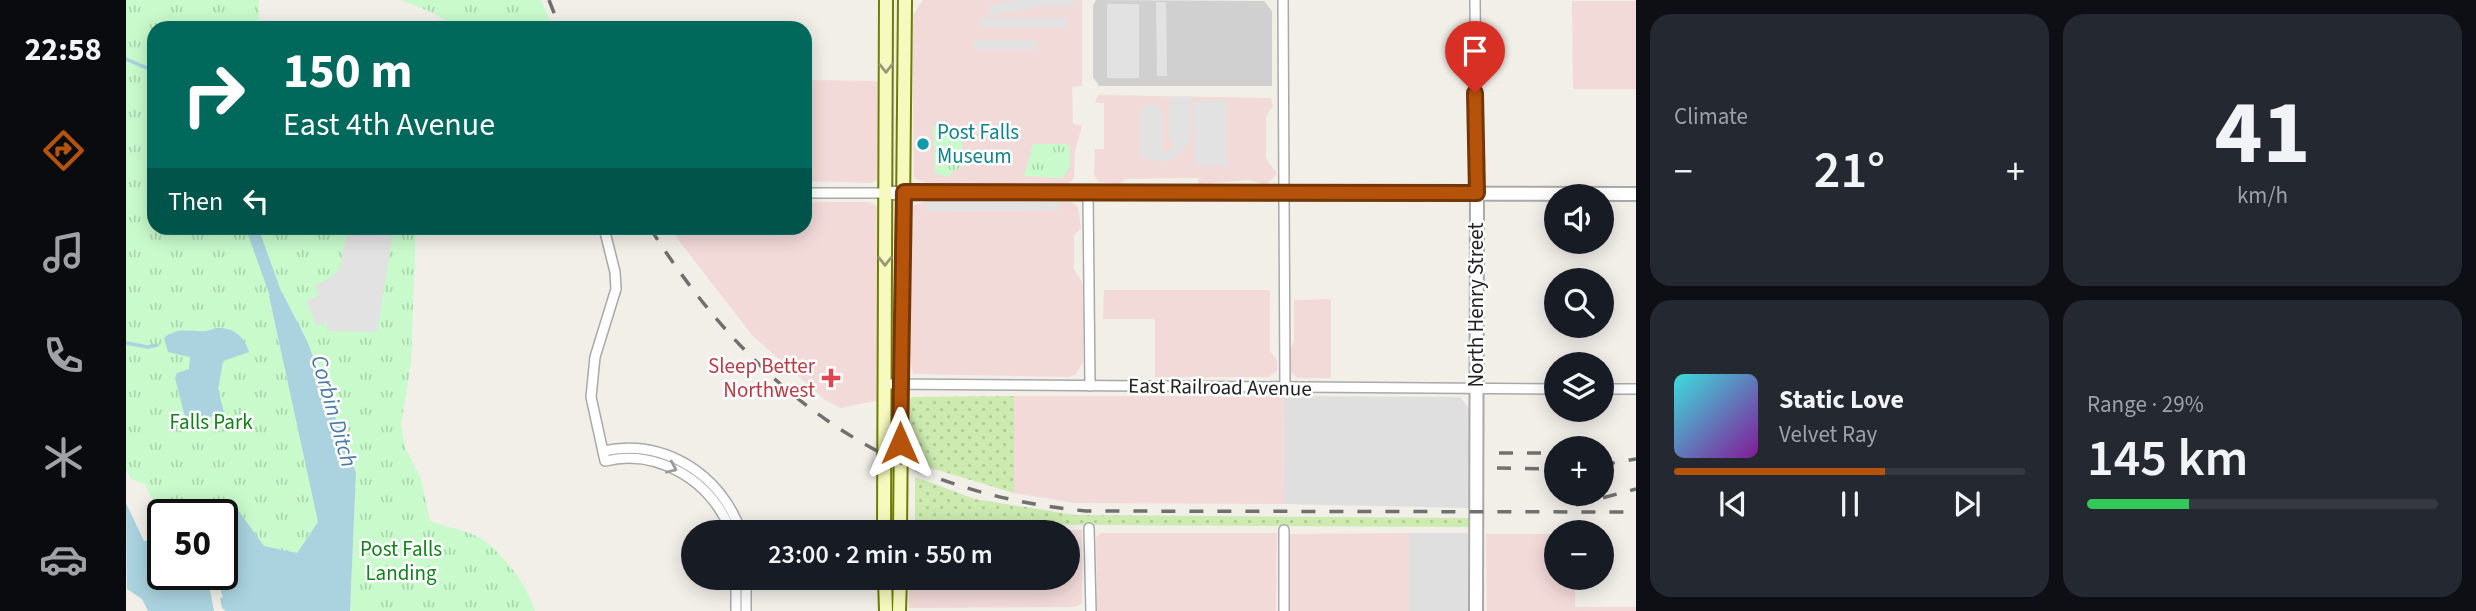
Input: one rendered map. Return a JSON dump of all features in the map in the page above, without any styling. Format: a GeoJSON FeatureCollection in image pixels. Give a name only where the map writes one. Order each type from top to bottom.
{"type":"FeatureCollection","features":[{"type":"Feature","properties":{"kind":"main road"},"geometry":{"type":"LineString","coordinates":[[884,520],[886,0]]}},
{"type":"Feature","properties":{"kind":"main road"},"geometry":{"type":"LineString","coordinates":[[900,520],[905,0]]}},
{"type":"Feature","properties":{"kind":"main road"},"geometry":{"type":"LineString","coordinates":[[885,590],[886,611]]}},
{"type":"Feature","properties":{"kind":"main road"},"geometry":{"type":"LineString","coordinates":[[899,611],[900,590]]}},
{"type":"Feature","properties":{"kind":"street"},"geometry":{"type":"LineString","coordinates":[[1283,0],[1285,388]]}},
{"type":"Feature","properties":{"kind":"street","name":"North Henry Street"},"geometry":{"type":"LineString","coordinates":[[1475,0],[1476,611]]}},
{"type":"Feature","properties":{"kind":"street"},"geometry":{"type":"LineString","coordinates":[[812,193],[1636,194]]}},
{"type":"Feature","properties":{"kind":"street"},"geometry":{"type":"LineString","coordinates":[[1088,193],[1090,386]]}},
{"type":"Feature","properties":{"kind":"street"},"geometry":{"type":"LineString","coordinates":[[604,456],[594,416],[592,379],[601,335],[613,303],[616,281],[606,235]]}},
{"type":"Feature","properties":{"kind":"street","name":"East Railroad Avenue"},"geometry":{"type":"LineString","coordinates":[[884,384],[1544,388]]}},
{"type":"Feature","properties":{"kind":"street"},"geometry":{"type":"LineString","coordinates":[[1614,389],[1636,389]]}},
{"type":"Feature","properties":{"kind":"street"},"geometry":{"type":"LineString","coordinates":[[604,456],[623,448],[652,450],[693,468],[724,498],[735,520]]}},
{"type":"Feature","properties":{"kind":"street"},"geometry":{"type":"LineString","coordinates":[[604,456],[649,460],[680,471],[710,496],[724,520]]}},
{"type":"Feature","properties":{"kind":"street"},"geometry":{"type":"LineString","coordinates":[[1089,528],[1091,611]]}},
{"type":"Feature","properties":{"kind":"street"},"geometry":{"type":"LineString","coordinates":[[1284,530],[1284,611]]}},
{"type":"Feature","properties":{"kind":"street"},"geometry":{"type":"LineString","coordinates":[[736,590],[736,611]]}},
{"type":"Feature","properties":{"kind":"street"},"geometry":{"type":"LineString","coordinates":[[746,590],[746,611]]}},
{"type":"Feature","properties":{"kind":"shaded area"},"geometry":{"type":"Polygon","coordinates":[[[923,0],[1082,0],[1082,86],[1072,87],[1073,123],[1082,126],[1075,151],[1074,178],[1070,182],[1064,185],[926,183],[914,178],[912,17],[923,0]]]}},
{"type":"Feature","properties":{"kind":"shaded area"},"geometry":{"type":"Polygon","coordinates":[[[1015,0],[1073,0],[1074,6],[1041,6],[990,16],[988,6],[1015,0]]]}},
{"type":"Feature","properties":{"kind":"shaded area"},"geometry":{"type":"Polygon","coordinates":[[[1096,0],[1264,1],[1272,11],[1272,86],[1099,86],[1093,77],[1093,6],[1096,0]]]}},
{"type":"Feature","properties":{"kind":"shaded area"},"geometry":{"type":"Polygon","coordinates":[[[1572,1],[1636,1],[1636,89],[1573,89],[1572,1]]]}},
{"type":"Feature","properties":{"kind":"shaded area"},"geometry":{"type":"Polygon","coordinates":[[[1156,2],[1166,2],[1167,76],[1157,76],[1156,2]]]}},
{"type":"Feature","properties":{"kind":"shaded area"},"geometry":{"type":"Polygon","coordinates":[[[1107,4],[1139,4],[1139,78],[1107,78],[1107,4]]]}},
{"type":"Feature","properties":{"kind":"shaded area"},"geometry":{"type":"Polygon","coordinates":[[[980,18],[1067,18],[1067,28],[979,27],[980,18]]]}},
{"type":"Feature","properties":{"kind":"shaded area"},"geometry":{"type":"Polygon","coordinates":[[[974,40],[1036,40],[1036,50],[974,50],[974,40]]]}},
{"type":"Feature","properties":{"kind":"shaded area"},"geometry":{"type":"Polygon","coordinates":[[[812,80],[879,81],[877,180],[870,183],[812,181],[812,80]]]}},
{"type":"Feature","properties":{"kind":"shaded area"},"geometry":{"type":"Polygon","coordinates":[[[1098,95],[1271,98],[1273,106],[1266,116],[1266,158],[1277,174],[1266,185],[1249,180],[1199,184],[1198,178],[1126,179],[1119,184],[1098,182],[1094,174],[1095,149],[1104,149],[1104,103],[1095,103],[1098,95]]]}},
{"type":"Feature","properties":{"kind":"shaded area"},"geometry":{"type":"Polygon","coordinates":[[[1191,96],[1191,139],[1180,154],[1166,162],[1140,157],[1140,111],[1148,104],[1155,103],[1162,111],[1162,151],[1170,151],[1176,144],[1169,137],[1169,97],[1191,96]]]}},
{"type":"Feature","properties":{"kind":"shaded area"},"geometry":{"type":"Polygon","coordinates":[[[1194,101],[1227,101],[1227,166],[1195,165],[1194,101]]]}},
{"type":"Feature","properties":{"kind":"shaded area"},"geometry":{"type":"Polygon","coordinates":[[[926,201],[926,211],[1059,210],[1060,202],[1071,202],[1078,207],[1081,228],[1074,235],[1074,269],[1083,284],[1083,362],[1076,374],[1069,377],[913,374],[911,213],[913,206],[926,201]]]}},
{"type":"Feature","properties":{"kind":"shaded area"},"geometry":{"type":"Polygon","coordinates":[[[926,201],[1060,202],[1060,210],[926,211],[926,201]]]}},
{"type":"Feature","properties":{"kind":"shaded area"},"geometry":{"type":"Polygon","coordinates":[[[812,202],[869,202],[877,206],[879,400],[841,408],[825,400],[752,335],[674,235],[812,235],[812,202]]]}},
{"type":"Feature","properties":{"kind":"shaded area"},"geometry":{"type":"Polygon","coordinates":[[[347,235],[393,235],[377,332],[327,331],[327,322],[317,326],[306,301],[319,295],[315,286],[333,276],[340,267],[347,235]]]}},
{"type":"Feature","properties":{"kind":"shaded area"},"geometry":{"type":"Polygon","coordinates":[[[1104,290],[1270,290],[1270,351],[1277,360],[1277,371],[1269,377],[1155,377],[1155,319],[1103,319],[1104,290]]]}},
{"type":"Feature","properties":{"kind":"shaded area"},"geometry":{"type":"Polygon","coordinates":[[[1331,299],[1331,378],[1297,378],[1291,372],[1290,351],[1294,341],[1294,300],[1331,299]]]}},
{"type":"Feature","properties":{"kind":"shaded area"},"geometry":{"type":"Polygon","coordinates":[[[1014,396],[1284,396],[1283,504],[1074,503],[1014,493],[1014,396]]]}},
{"type":"Feature","properties":{"kind":"shaded area"},"geometry":{"type":"Polygon","coordinates":[[[1284,396],[1460,397],[1469,409],[1469,508],[1283,504],[1284,396]]]}},
{"type":"Feature","properties":{"kind":"shaded area"},"geometry":{"type":"Polygon","coordinates":[[[1082,530],[1082,603],[1075,607],[909,608],[909,590],[1080,590],[1082,530]]]}},
{"type":"Feature","properties":{"kind":"shaded area"},"geometry":{"type":"Polygon","coordinates":[[[1101,533],[1277,533],[1276,611],[1097,611],[1096,537],[1101,533]]]}},
{"type":"Feature","properties":{"kind":"shaded area"},"geometry":{"type":"Polygon","coordinates":[[[1409,533],[1468,533],[1468,611],[1409,611],[1409,533]]]}},
{"type":"Feature","properties":{"kind":"shaded area"},"geometry":{"type":"Polygon","coordinates":[[[1409,533],[1409,611],[1289,611],[1290,534],[1409,533]]]}},
{"type":"Feature","properties":{"kind":"shaded area"},"geometry":{"type":"Polygon","coordinates":[[[1486,534],[1544,534],[1544,590],[1575,590],[1575,607],[1636,607],[1636,611],[1487,611],[1486,534]]]}},
{"type":"Feature","properties":{"kind":"green space","name":"Falls Park"},"geometry":{"type":"Polygon","coordinates":[[[126,0],[259,0],[259,21],[147,21],[147,235],[416,235],[411,362],[401,426],[406,449],[421,479],[430,521],[483,540],[521,581],[535,611],[350,611],[356,473],[308,343],[282,292],[269,297],[318,522],[297,553],[264,546],[238,510],[238,499],[152,499],[145,484],[131,479],[126,469],[126,0]]]}},
{"type":"Feature","properties":{"kind":"green space"},"geometry":{"type":"Polygon","coordinates":[[[401,0],[541,0],[550,21],[447,21],[401,0]]]}},
{"type":"Feature","properties":{"kind":"green space"},"geometry":{"type":"Polygon","coordinates":[[[933,126],[946,127],[962,136],[962,166],[951,173],[950,177],[935,174],[933,126]]]}},
{"type":"Feature","properties":{"kind":"green space"},"geometry":{"type":"Polygon","coordinates":[[[1033,144],[1067,144],[1070,147],[1070,166],[1063,178],[1024,176],[1033,144]]]}},
{"type":"Feature","properties":{"kind":"green space"},"geometry":{"type":"Polygon","coordinates":[[[1014,396],[1014,493],[904,460],[907,401],[912,397],[1014,396]]]}},
{"type":"Feature","properties":{"kind":"green space"},"geometry":{"type":"Polygon","coordinates":[[[915,477],[975,499],[1075,515],[1470,518],[1470,527],[1080,525],[1080,520],[915,520],[915,477]]]}},
{"type":"Feature","properties":{"kind":"water"},"geometry":{"type":"Polygon","coordinates":[[[282,292],[308,343],[356,473],[350,611],[226,611],[222,608],[220,590],[238,590],[238,510],[264,546],[297,553],[318,522],[269,296],[282,292]]]}},
{"type":"Feature","properties":{"kind":"water"},"geometry":{"type":"Polygon","coordinates":[[[228,329],[237,334],[249,352],[223,361],[218,390],[224,412],[208,418],[200,432],[194,431],[185,417],[175,378],[177,373],[189,369],[190,357],[168,352],[164,338],[177,331],[228,329]]]}},
{"type":"Feature","properties":{"kind":"water"},"geometry":{"type":"Polygon","coordinates":[[[126,503],[144,541],[147,541],[147,590],[210,590],[214,611],[148,611],[142,599],[127,589],[126,503]]]}},
{"type":"Feature","properties":{"kind":"waterway","name":"Corbin Ditch"},"geometry":{"type":"LineString","coordinates":[[126,59],[147,68]]}},
{"type":"Feature","properties":{"kind":"waterway","name":"Corbin Ditch"},"geometry":{"type":"LineString","coordinates":[[255,235],[281,309]]}},
{"type":"Feature","properties":{"kind":"waterway"},"geometry":{"type":"LineString","coordinates":[[126,343],[148,347],[157,345]]}},
{"type":"Feature","properties":{"kind":"railway"},"geometry":{"type":"LineString","coordinates":[[549,0],[557,21]]}},
{"type":"Feature","properties":{"kind":"railway"},"geometry":{"type":"LineString","coordinates":[[655,235],[691,287],[734,339],[782,385],[833,424],[888,457],[949,482],[1014,500],[1086,511],[1636,512]]}},
{"type":"Feature","properties":{"kind":"railway"},"geometry":{"type":"LineString","coordinates":[[1499,453],[1544,453]]}},
{"type":"Feature","properties":{"kind":"railway"},"geometry":{"type":"LineString","coordinates":[[1614,463],[1636,459]]}},
{"type":"Feature","properties":{"kind":"railway"},"geometry":{"type":"LineString","coordinates":[[1497,468],[1544,469]]}},
{"type":"Feature","properties":{"kind":"railway"},"geometry":{"type":"LineString","coordinates":[[1614,495],[1636,489]]}},
{"type":"Feature","properties":{"kind":"place","name":"Post Falls Museum"},"geometry":{"type":"Point","coordinates":[923,144]}},
{"type":"Feature","properties":{"kind":"place","name":"Sleep Better Northwest"},"geometry":{"type":"Point","coordinates":[831,378]}},
{"type":"Feature","properties":{"kind":"route"},"geometry":{"type":"LineString","coordinates":[[900,443],[904,192],[1477,193],[1475,93]]}},
{"type":"Feature","properties":{"kind":"park label","name":"Post Falls Landing"},"geometry":{"type":"Point","coordinates":[401,561]}}]}
